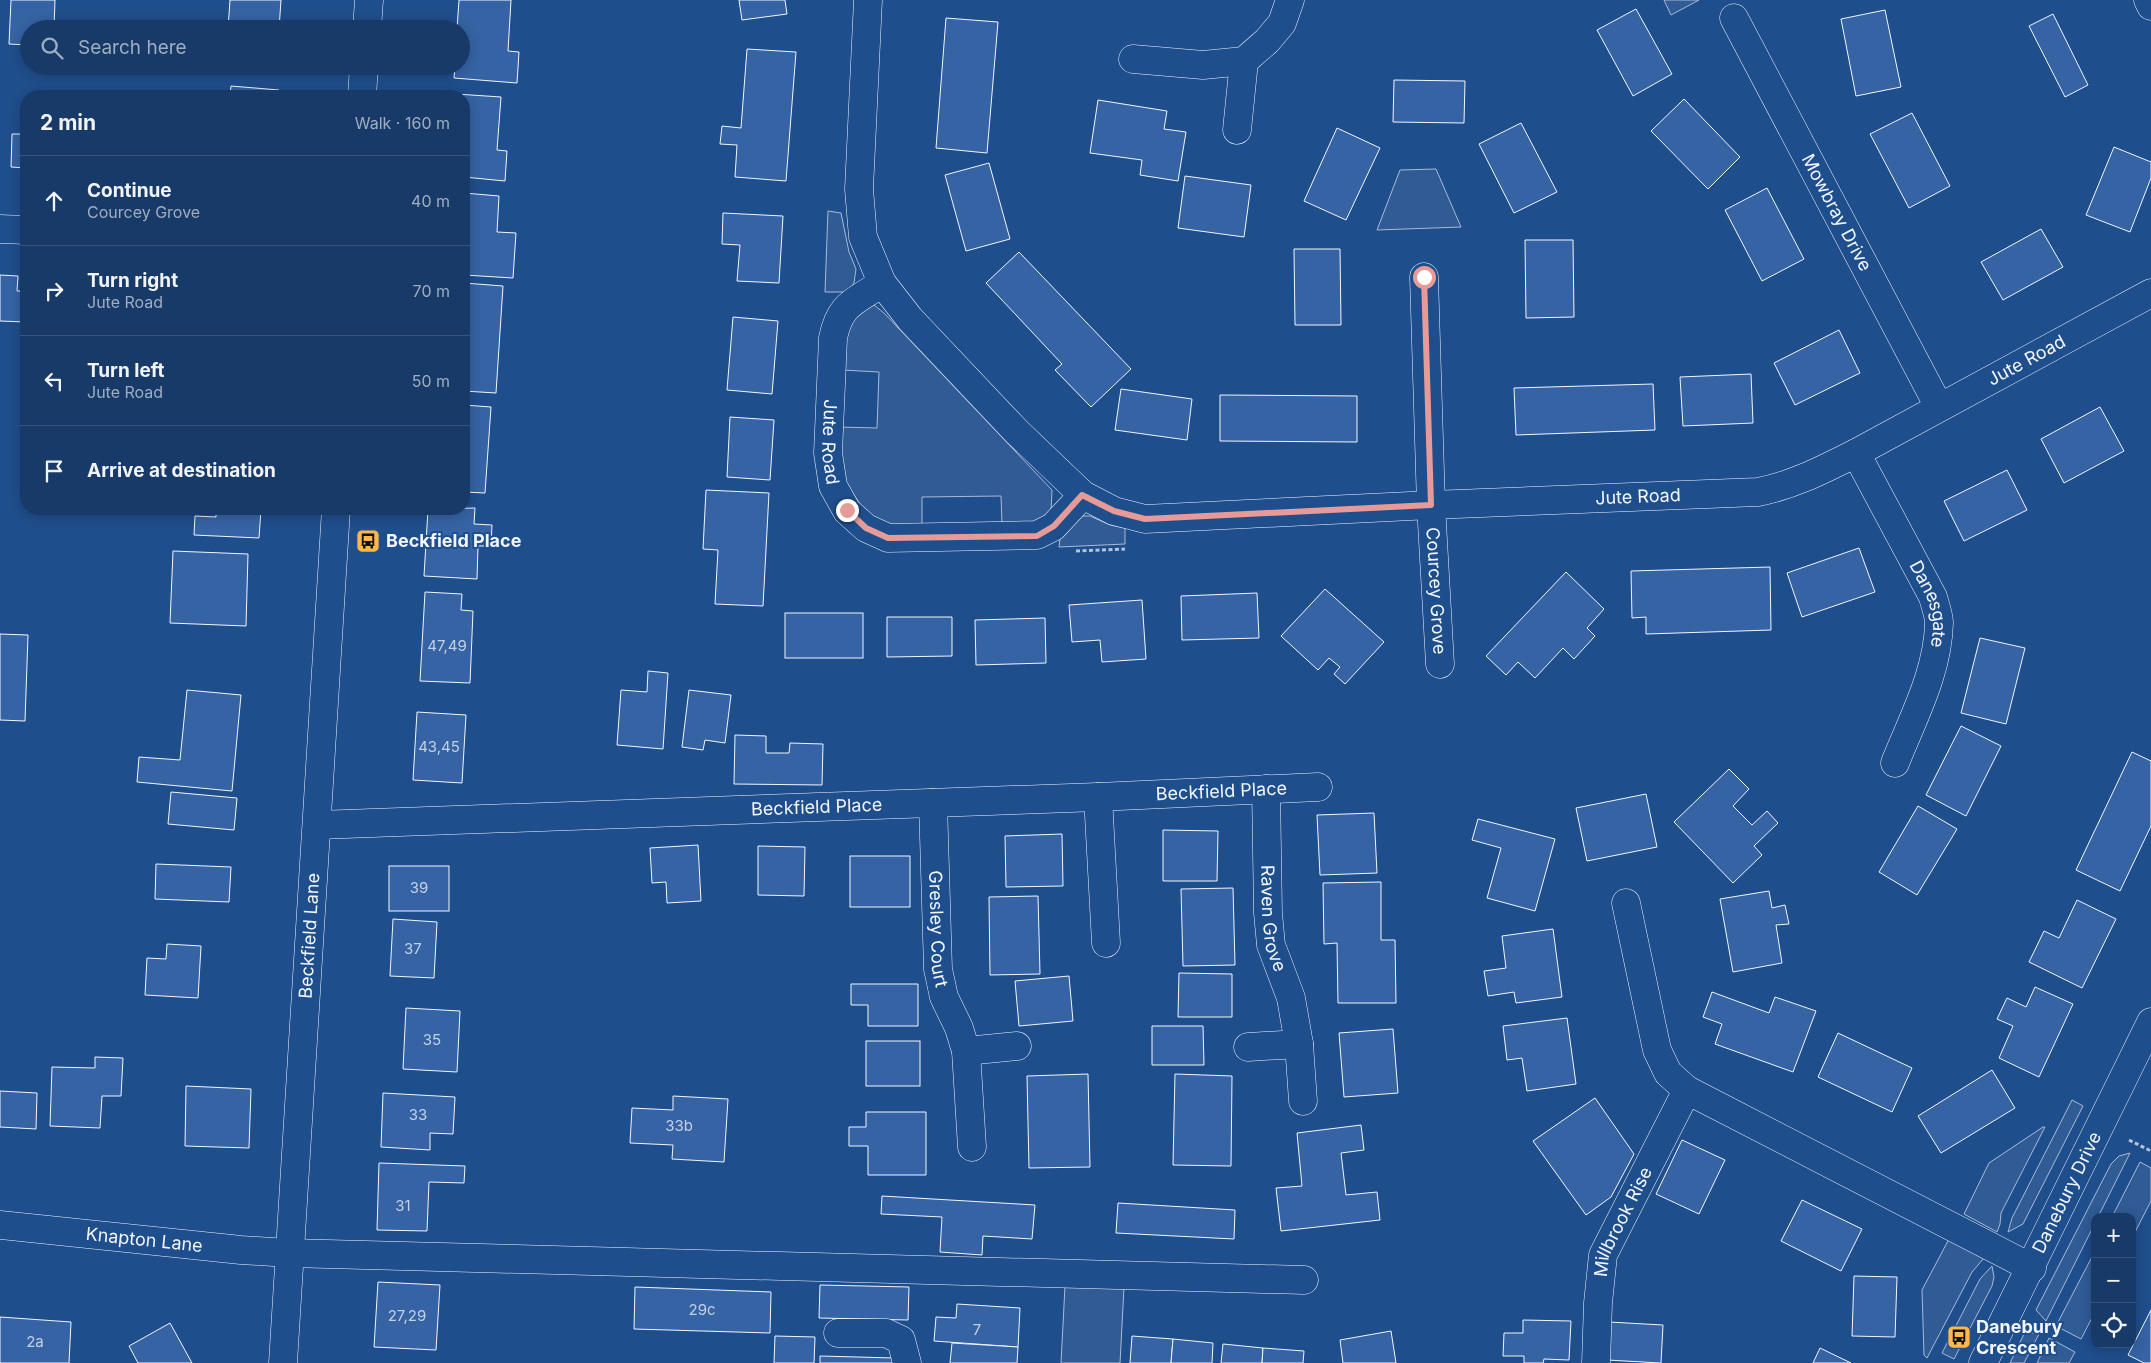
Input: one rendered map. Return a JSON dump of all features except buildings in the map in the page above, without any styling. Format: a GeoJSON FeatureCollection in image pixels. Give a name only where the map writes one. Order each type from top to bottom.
{"type":"FeatureCollection","features":[{"type":"Feature","properties":{"kind":"street"},"geometry":{"type":"LineString","coordinates":[[368,20],[369,0]]}},
{"type":"Feature","properties":{"kind":"street","name":"Jute Road"},"geometry":{"type":"LineString","coordinates":[[868,0],[859,189],[863,237],[882,283],[910,319],[1018,432],[1082,495],[1114,511],[1145,519],[1758,492],[1782,487],[1808,478],[1856,453],[2151,293]]}},
{"type":"Feature","properties":{"kind":"street"},"geometry":{"type":"LineString","coordinates":[[1133,59],[1203,65],[1244,61],[1267,41],[1282,23],[1290,0]]}},
{"type":"Feature","properties":{"kind":"street"},"geometry":{"type":"LineString","coordinates":[[2148,0],[2151,6]]}},
{"type":"Feature","properties":{"kind":"street","name":"Mowbray Drive"},"geometry":{"type":"LineString","coordinates":[[1734,18],[1940,407]]}},
{"type":"Feature","properties":{"kind":"street"},"geometry":{"type":"LineString","coordinates":[[1237,130],[1244,61]]}},
{"type":"Feature","properties":{"kind":"street"},"geometry":{"type":"LineString","coordinates":[[362,90],[363,75]]}},
{"type":"Feature","properties":{"kind":"street"},"geometry":{"type":"LineString","coordinates":[[0,229],[20,230]]}},
{"type":"Feature","properties":{"kind":"street","name":"Courcey Grove"},"geometry":{"type":"LineString","coordinates":[[1424,277],[1431,505],[1440,664]]}},
{"type":"Feature","properties":{"kind":"street","name":"Jute Road"},"geometry":{"type":"LineString","coordinates":[[882,283],[843,309],[836,320],[833,338],[828,453],[833,486],[847,510],[866,528],[888,538],[1037,536],[1054,526],[1082,495]]}},
{"type":"Feature","properties":{"kind":"street","name":"Danesgate"},"geometry":{"type":"LineString","coordinates":[[1856,453],[1934,597],[1939,621],[1937,651],[1927,684],[1895,763]]}},
{"type":"Feature","properties":{"kind":"street","name":"Beckfield Lane"},"geometry":{"type":"LineString","coordinates":[[283,1363],[336,515]]}},
{"type":"Feature","properties":{"kind":"street","name":"Beckfield Place"},"geometry":{"type":"LineString","coordinates":[[317,825],[1098,797],[1318,787]]}},
{"type":"Feature","properties":{"kind":"street","name":"Raven Grove"},"geometry":{"type":"LineString","coordinates":[[1266,790],[1268,913],[1271,945],[1291,998],[1298,1044],[1303,1100]]}},
{"type":"Feature","properties":{"kind":"street"},"geometry":{"type":"LineString","coordinates":[[1098,797],[1106,943]]}},
{"type":"Feature","properties":{"kind":"street","name":"Gresley Court"},"geometry":{"type":"LineString","coordinates":[[933,803],[938,969],[944,997],[959,1028],[966,1051],[972,1147]]}},
{"type":"Feature","properties":{"kind":"street"},"geometry":{"type":"LineString","coordinates":[[1626,903],[1657,1050],[1668,1073],[1687,1090],[2032,1268]]}},
{"type":"Feature","properties":{"kind":"street","name":"Danebury Drive"},"geometry":{"type":"LineString","coordinates":[[1983,1363],[2032,1268],[2151,1022]]}},
{"type":"Feature","properties":{"kind":"street"},"geometry":{"type":"LineString","coordinates":[[1248,1046],[1298,1044]]}},
{"type":"Feature","properties":{"kind":"street"},"geometry":{"type":"LineString","coordinates":[[966,1051],[1018,1046]]}},
{"type":"Feature","properties":{"kind":"street","name":"Millbrook Rise"},"geometry":{"type":"LineString","coordinates":[[1596,1363],[1598,1303],[1603,1255],[1687,1090]]}},
{"type":"Feature","properties":{"kind":"street","name":"Knapton Lane"},"geometry":{"type":"LineString","coordinates":[[0,1225],[241,1250],[289,1253],[1304,1280]]}},
{"type":"Feature","properties":{"kind":"street"},"geometry":{"type":"LineString","coordinates":[[838,1333],[886,1333],[901,1340],[907,1363]]}},
{"type":"Feature","properties":{"kind":"shaded area"},"geometry":{"type":"Polygon","coordinates":[[[1664,0],[1699,0],[1671,15],[1664,0]]]}},
{"type":"Feature","properties":{"kind":"shaded area"},"geometry":{"type":"Polygon","coordinates":[[[1436,169],[1461,227],[1377,230],[1400,170],[1436,169]]]}},
{"type":"Feature","properties":{"kind":"shaded area"},"geometry":{"type":"Polygon","coordinates":[[[828,211],[841,213],[849,252],[856,269],[854,283],[848,292],[825,292],[828,211]]]}},
{"type":"Feature","properties":{"kind":"shaded area"},"geometry":{"type":"Polygon","coordinates":[[[874,305],[884,313],[1052,490],[1051,512],[1040,525],[1002,525],[1001,496],[922,497],[922,527],[889,528],[869,517],[836,468],[838,427],[877,428],[879,372],[842,370],[844,331],[863,306],[874,305]]]}},
{"type":"Feature","properties":{"kind":"shaded area"},"geometry":{"type":"Polygon","coordinates":[[[1079,516],[1090,516],[1110,525],[1125,528],[1125,544],[1059,547],[1061,531],[1079,516]]]}},
{"type":"Feature","properties":{"kind":"shaded area"},"geometry":{"type":"Polygon","coordinates":[[[2072,1100],[2083,1106],[2023,1224],[2008,1232],[2012,1218],[2072,1100]]]}},
{"type":"Feature","properties":{"kind":"shaded area"},"geometry":{"type":"Polygon","coordinates":[[[2045,1127],[2001,1213],[1997,1232],[1964,1214],[1989,1163],[2045,1127]]]}},
{"type":"Feature","properties":{"kind":"shaded area"},"geometry":{"type":"Polygon","coordinates":[[[2130,1153],[2100,1213],[2091,1213],[2091,1231],[2046,1321],[2036,1310],[2111,1164],[2119,1156],[2130,1153]]]}},
{"type":"Feature","properties":{"kind":"shaded area"},"geometry":{"type":"Polygon","coordinates":[[[2140,1162],[2151,1168],[2151,1201],[2136,1230],[2136,1213],[2114,1213],[2140,1162]]]}},
{"type":"Feature","properties":{"kind":"shaded area"},"geometry":{"type":"Polygon","coordinates":[[[1949,1239],[1984,1258],[1972,1272],[1927,1358],[1924,1355],[1922,1290],[1949,1239]]]}},
{"type":"Feature","properties":{"kind":"shaded area"},"geometry":{"type":"Polygon","coordinates":[[[2091,1259],[2091,1320],[2081,1339],[2056,1326],[2091,1259]]]}},
{"type":"Feature","properties":{"kind":"shaded area"},"geometry":{"type":"Polygon","coordinates":[[[1992,1266],[1994,1277],[1992,1286],[1954,1359],[1942,1353],[1980,1279],[1992,1266]]]}},
{"type":"Feature","properties":{"kind":"shaded area"},"geometry":{"type":"Polygon","coordinates":[[[1065,1286],[1124,1287],[1120,1363],[1061,1363],[1065,1286]]]}},
{"type":"Feature","properties":{"kind":"shaded area"},"geometry":{"type":"Polygon","coordinates":[[[2025,1332],[2039,1334],[2024,1363],[2010,1363],[2025,1332]]]}},
{"type":"Feature","properties":{"kind":"shaded area"},"geometry":{"type":"Polygon","coordinates":[[[2049,1338],[2075,1352],[2069,1363],[2037,1363],[2049,1338]]]}},
{"type":"Feature","properties":{"kind":"place","name":"Beckfield Place"},"geometry":{"type":"Point","coordinates":[368,541]}},
{"type":"Feature","properties":{"kind":"place","name":"Danebury Crescent"},"geometry":{"type":"Point","coordinates":[1959,1337]}},
{"type":"Feature","properties":{"kind":"route"},"geometry":{"type":"LineString","coordinates":[[847,510],[866,528],[888,538],[1037,536],[1054,526],[1082,495],[1114,511],[1145,519],[1431,505],[1424,277]]}}]}
